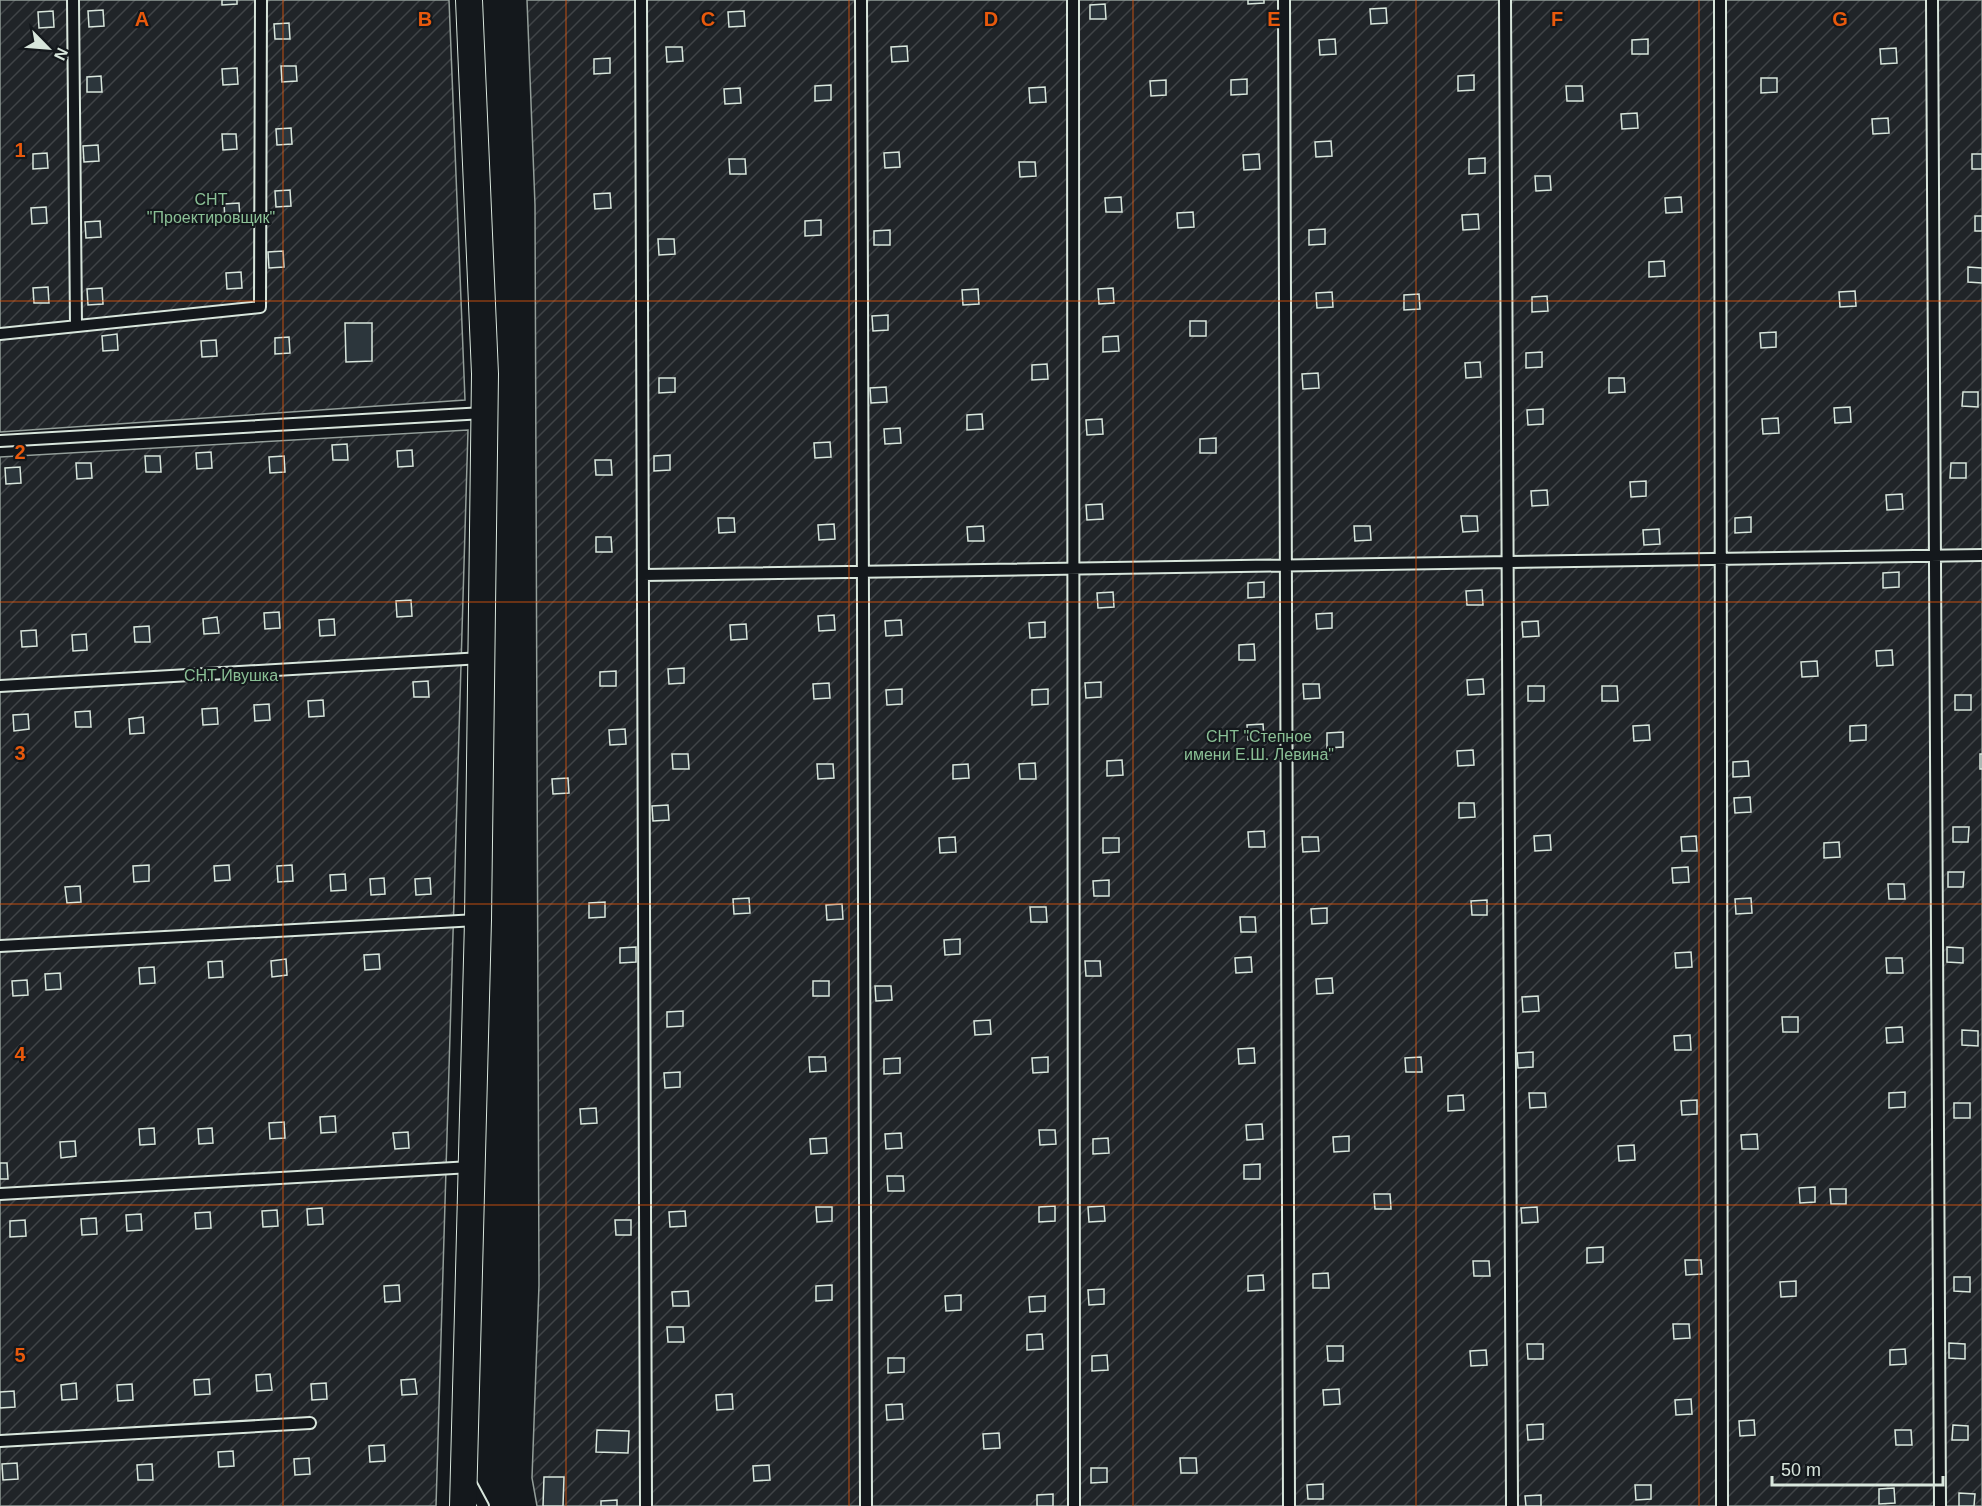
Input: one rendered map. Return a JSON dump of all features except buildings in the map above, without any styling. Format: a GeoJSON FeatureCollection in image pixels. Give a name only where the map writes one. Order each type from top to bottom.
{"type":"FeatureCollection","features":[{"type":"Feature","properties":{"kind":"street"},"geometry":{"type":"LineString","coordinates":[[463,1506],[478,920],[485,374],[469,0]]}},
{"type":"Feature","properties":{"kind":"lane"},"geometry":{"type":"LineString","coordinates":[[73,0],[76,326]]}},
{"type":"Feature","properties":{"kind":"lane"},"geometry":{"type":"LineString","coordinates":[[0,334],[260,307],[261,0]]}},
{"type":"Feature","properties":{"kind":"lane"},"geometry":{"type":"LineString","coordinates":[[641,0],[646,1506]]}},
{"type":"Feature","properties":{"kind":"lane"},"geometry":{"type":"LineString","coordinates":[[861,0],[866,1506]]}},
{"type":"Feature","properties":{"kind":"lane"},"geometry":{"type":"LineString","coordinates":[[1073,0],[1074,1506]]}},
{"type":"Feature","properties":{"kind":"lane"},"geometry":{"type":"LineString","coordinates":[[1284,0],[1289,1506]]}},
{"type":"Feature","properties":{"kind":"lane"},"geometry":{"type":"LineString","coordinates":[[1505,0],[1512,1506]]}},
{"type":"Feature","properties":{"kind":"lane"},"geometry":{"type":"LineString","coordinates":[[1720,0],[1722,1506]]}},
{"type":"Feature","properties":{"kind":"lane"},"geometry":{"type":"LineString","coordinates":[[1932,0],[1940,1506]]}},
{"type":"Feature","properties":{"kind":"lane"},"geometry":{"type":"LineString","coordinates":[[0,441],[484,413]]}},
{"type":"Feature","properties":{"kind":"lane"},"geometry":{"type":"LineString","coordinates":[[643,575],[1982,555]]}},
{"type":"Feature","properties":{"kind":"lane"},"geometry":{"type":"LineString","coordinates":[[0,686],[482,658]]}},
{"type":"Feature","properties":{"kind":"lane"},"geometry":{"type":"LineString","coordinates":[[0,946],[478,920]]}},
{"type":"Feature","properties":{"kind":"lane"},"geometry":{"type":"LineString","coordinates":[[0,1194],[472,1167]]}},
{"type":"Feature","properties":{"kind":"lane"},"geometry":{"type":"LineString","coordinates":[[0,1442],[310,1423]]}},
{"type":"Feature","properties":{"kind":"lane"},"geometry":{"type":"LineString","coordinates":[[465,1473],[483,1506]]}},
{"type":"Feature","properties":{"kind":"green space","name":"СНТ \"Проектировщик\""},"geometry":{"type":"Polygon","coordinates":[[[0,0],[449,0],[465,400],[0,432],[0,0]]]}},
{"type":"Feature","properties":{"kind":"green space","name":"СНТ \"Степное имени Е.Ш. Левина\""},"geometry":{"type":"Polygon","coordinates":[[[527,0],[1982,0],[1982,1506],[537,1506],[532,1478],[539,1285],[535,205],[527,0]]]}},
{"type":"Feature","properties":{"kind":"green space","name":"СНТ Ивушка"},"geometry":{"type":"Polygon","coordinates":[[[468,430],[436,1506],[0,1506],[0,457],[468,430]]]}}]}
